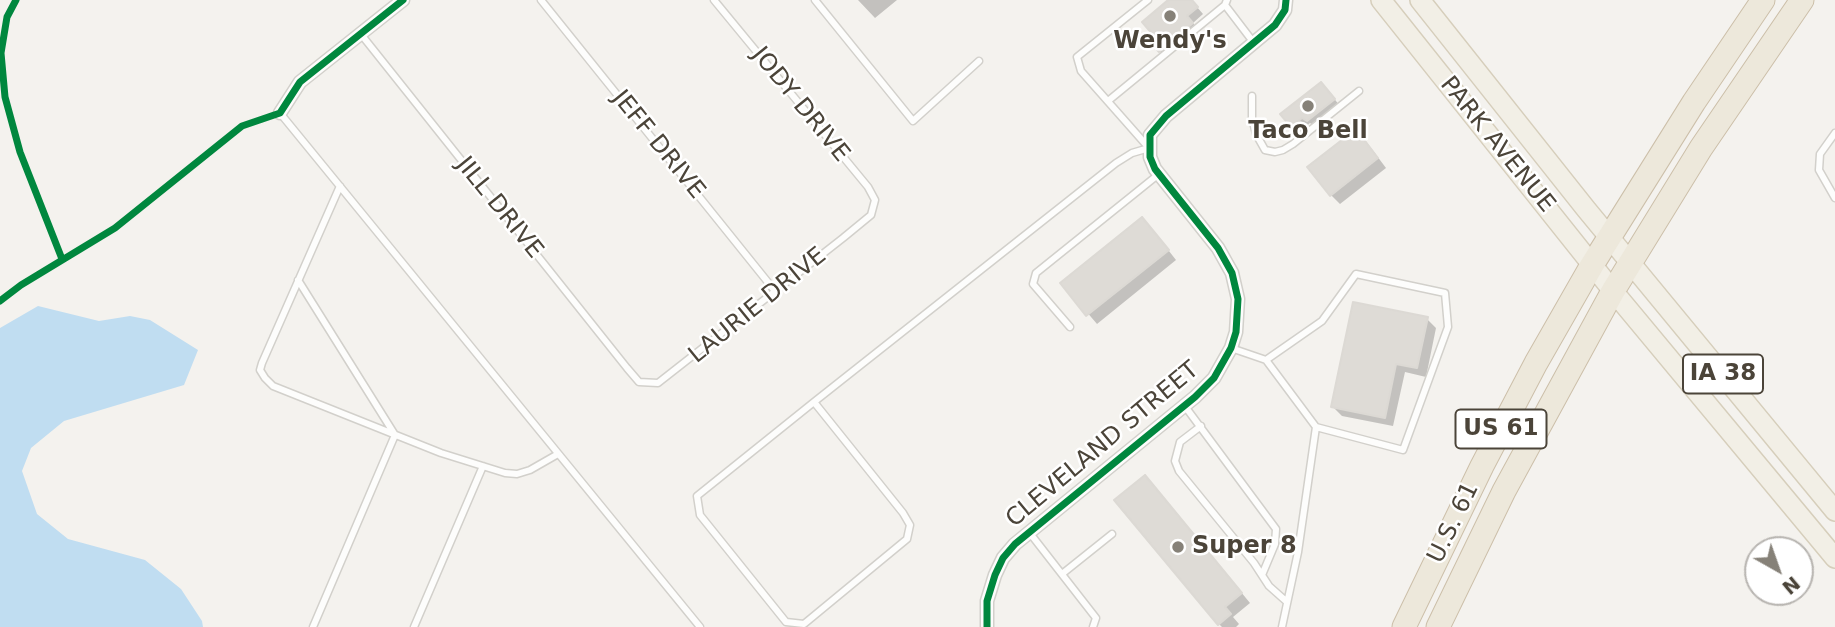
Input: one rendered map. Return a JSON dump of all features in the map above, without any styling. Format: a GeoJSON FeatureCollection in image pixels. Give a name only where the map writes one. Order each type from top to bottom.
{"type":"FeatureCollection","features":[{"type":"Feature","properties":{"kind":"highway","name":"US 61"},"geometry":{"type":"LineString","coordinates":[[1609,237],[1694,102],[1763,0]]}},
{"type":"Feature","properties":{"kind":"highway","name":"US 61"},"geometry":{"type":"LineString","coordinates":[[1613,290],[1709,137],[1802,0]]}},
{"type":"Feature","properties":{"kind":"highway","name":"U.S. 61"},"geometry":{"type":"LineString","coordinates":[[1404,627],[1482,466],[1536,363],[1609,237]]}},
{"type":"Feature","properties":{"kind":"highway","name":"U.S. 61"},"geometry":{"type":"LineString","coordinates":[[1438,627],[1510,480],[1613,290]]}},
{"type":"Feature","properties":{"kind":"main road","name":"PARK AVENUE"},"geometry":{"type":"LineString","coordinates":[[1381,0],[1613,290]]}},
{"type":"Feature","properties":{"kind":"main road","name":"PARK AVENUE"},"geometry":{"type":"LineString","coordinates":[[1420,0],[1609,237]]}},
{"type":"Feature","properties":{"kind":"main road","name":"IA 38"},"geometry":{"type":"LineString","coordinates":[[1609,237],[1835,511]]}},
{"type":"Feature","properties":{"kind":"main road","name":"IA 38"},"geometry":{"type":"LineString","coordinates":[[1613,290],[1835,558]]}},
{"type":"Feature","properties":{"kind":"street"},"geometry":{"type":"LineString","coordinates":[[280,113],[300,82],[403,0]]}},
{"type":"Feature","properties":{"kind":"street"},"geometry":{"type":"LineString","coordinates":[[1149,148],[1150,135],[1166,116],[1275,25],[1285,10],[1286,0]]}},
{"type":"Feature","properties":{"kind":"street","name":"CLEVELAND STREET"},"geometry":{"type":"LineString","coordinates":[[987,627],[987,601],[1003,558],[1029,532],[1214,379],[1231,348],[1238,299],[1231,273],[1218,248],[1159,174],[1150,157],[1149,148]]}},
{"type":"Feature","properties":{"kind":"lane","name":"JEFF DRIVE"},"geometry":{"type":"LineString","coordinates":[[541,0],[775,291]]}},
{"type":"Feature","properties":{"kind":"lane","name":"JODY DRIVE"},"geometry":{"type":"LineString","coordinates":[[715,0],[868,187],[875,200],[871,215]]}},
{"type":"Feature","properties":{"kind":"lane"},"geometry":{"type":"LineString","coordinates":[[815,0],[913,121],[979,61]]}},
{"type":"Feature","properties":{"kind":"lane"},"geometry":{"type":"LineString","coordinates":[[814,402],[910,525],[907,540],[804,624],[786,622],[701,514],[697,496],[814,402],[1116,163],[1132,153],[1149,148],[1081,71],[1077,57],[1148,0]]}},
{"type":"Feature","properties":{"kind":"lane"},"geometry":{"type":"LineString","coordinates":[[1108,101],[1226,3],[1254,43]]}},
{"type":"Feature","properties":{"kind":"lane","name":"JILL DRIVE"},"geometry":{"type":"LineString","coordinates":[[360,33],[639,382]]}},
{"type":"Feature","properties":{"kind":"lane"},"geometry":{"type":"LineString","coordinates":[[1252,96],[1252,118],[1256,134],[1265,150],[1275,152],[1293,144],[1359,91]]}},
{"type":"Feature","properties":{"kind":"lane"},"geometry":{"type":"LineString","coordinates":[[280,113],[700,627]]}},
{"type":"Feature","properties":{"kind":"lane"},"geometry":{"type":"LineString","coordinates":[[1835,133],[1821,153],[1819,170],[1835,198]]}},
{"type":"Feature","properties":{"kind":"lane"},"geometry":{"type":"LineString","coordinates":[[1070,327],[1033,284],[1036,273],[1159,174]]}},
{"type":"Feature","properties":{"kind":"lane"},"geometry":{"type":"LineString","coordinates":[[340,186],[261,363],[260,370],[265,378],[273,386],[395,435],[505,474],[530,470],[558,454]]}},
{"type":"Feature","properties":{"kind":"lane","name":"LAURIE DRIVE"},"geometry":{"type":"LineString","coordinates":[[639,382],[658,383],[667,379],[871,215]]}},
{"type":"Feature","properties":{"kind":"lane"},"geometry":{"type":"LineString","coordinates":[[1231,348],[1265,360],[1316,428],[1403,450],[1448,327],[1445,293],[1356,274],[1322,321],[1265,360]]}},
{"type":"Feature","properties":{"kind":"lane"},"geometry":{"type":"LineString","coordinates":[[298,280],[395,435]]}},
{"type":"Feature","properties":{"kind":"lane"},"geometry":{"type":"LineString","coordinates":[[1184,405],[1276,529],[1275,544],[1262,575]]}},
{"type":"Feature","properties":{"kind":"lane"},"geometry":{"type":"LineString","coordinates":[[1201,426],[1181,442],[1175,461],[1179,471],[1269,586],[1287,602]]}},
{"type":"Feature","properties":{"kind":"lane"},"geometry":{"type":"LineString","coordinates":[[1282,627],[1298,552],[1316,428]]}},
{"type":"Feature","properties":{"kind":"lane"},"geometry":{"type":"LineString","coordinates":[[313,627],[395,435]]}},
{"type":"Feature","properties":{"kind":"lane"},"geometry":{"type":"LineString","coordinates":[[414,627],[483,466]]}},
{"type":"Feature","properties":{"kind":"lane"},"geometry":{"type":"LineString","coordinates":[[1029,532],[1096,618],[1093,627]]}},
{"type":"Feature","properties":{"kind":"lane"},"geometry":{"type":"LineString","coordinates":[[1062,574],[1112,534]]}},
{"type":"Feature","properties":{"kind":"water"},"geometry":{"type":"Polygon","coordinates":[[[38,306],[99,321],[130,316],[150,320],[198,350],[184,385],[64,421],[31,448],[22,471],[37,514],[68,539],[145,560],[181,589],[202,621],[203,627],[0,627],[0,328],[38,306]]]}},
{"type":"Feature","properties":{"kind":"building"},"geometry":{"type":"Polygon","coordinates":[[[1168,0],[1192,0],[1198,7],[1187,16],[1193,23],[1159,52],[1149,41],[1154,36],[1142,22],[1168,0]]]}},
{"type":"Feature","properties":{"kind":"building","name":"Taco Bell"},"geometry":{"type":"Polygon","coordinates":[[[1321,82],[1335,99],[1307,121],[1302,118],[1291,127],[1280,114],[1321,82]]]}},
{"type":"Feature","properties":{"kind":"building"},"geometry":{"type":"Polygon","coordinates":[[[1356,129],[1378,158],[1330,196],[1307,167],[1356,129]]]}},
{"type":"Feature","properties":{"kind":"building"},"geometry":{"type":"Polygon","coordinates":[[[1142,217],[1169,250],[1086,316],[1060,283],[1142,217]]]}},
{"type":"Feature","properties":{"kind":"building"},"geometry":{"type":"Polygon","coordinates":[[[1353,302],[1428,317],[1417,368],[1396,364],[1385,418],[1331,407],[1353,302]]]}},
{"type":"Feature","properties":{"kind":"building"},"geometry":{"type":"Polygon","coordinates":[[[1145,475],[1242,593],[1225,607],[1231,614],[1218,625],[1114,500],[1145,475]]]}},
{"type":"Feature","properties":{"kind":"cycle path"},"geometry":{"type":"LineString","coordinates":[[16,0],[7,17],[1,53],[5,97],[20,152],[62,259]]}},
{"type":"Feature","properties":{"kind":"cycle path"},"geometry":{"type":"LineString","coordinates":[[0,301],[21,285],[115,228],[242,126],[280,113],[300,82],[403,0]]}},
{"type":"Feature","properties":{"kind":"cycle path"},"geometry":{"type":"LineString","coordinates":[[987,627],[987,601],[995,575],[1003,558],[1015,544],[1195,397],[1214,378],[1231,348],[1236,332],[1238,299],[1232,273],[1218,248],[1155,169],[1150,157],[1150,135],[1166,116],[1275,25],[1285,10],[1286,0]]}},
{"type":"Feature","properties":{"kind":"place","name":"Wendy's"},"geometry":{"type":"Point","coordinates":[1170,16]}},
{"type":"Feature","properties":{"kind":"place","name":"Taco Bell"},"geometry":{"type":"Point","coordinates":[1308,106]}},
{"type":"Feature","properties":{"kind":"place","name":"Super 8"},"geometry":{"type":"Point","coordinates":[1178,547]}}]}
